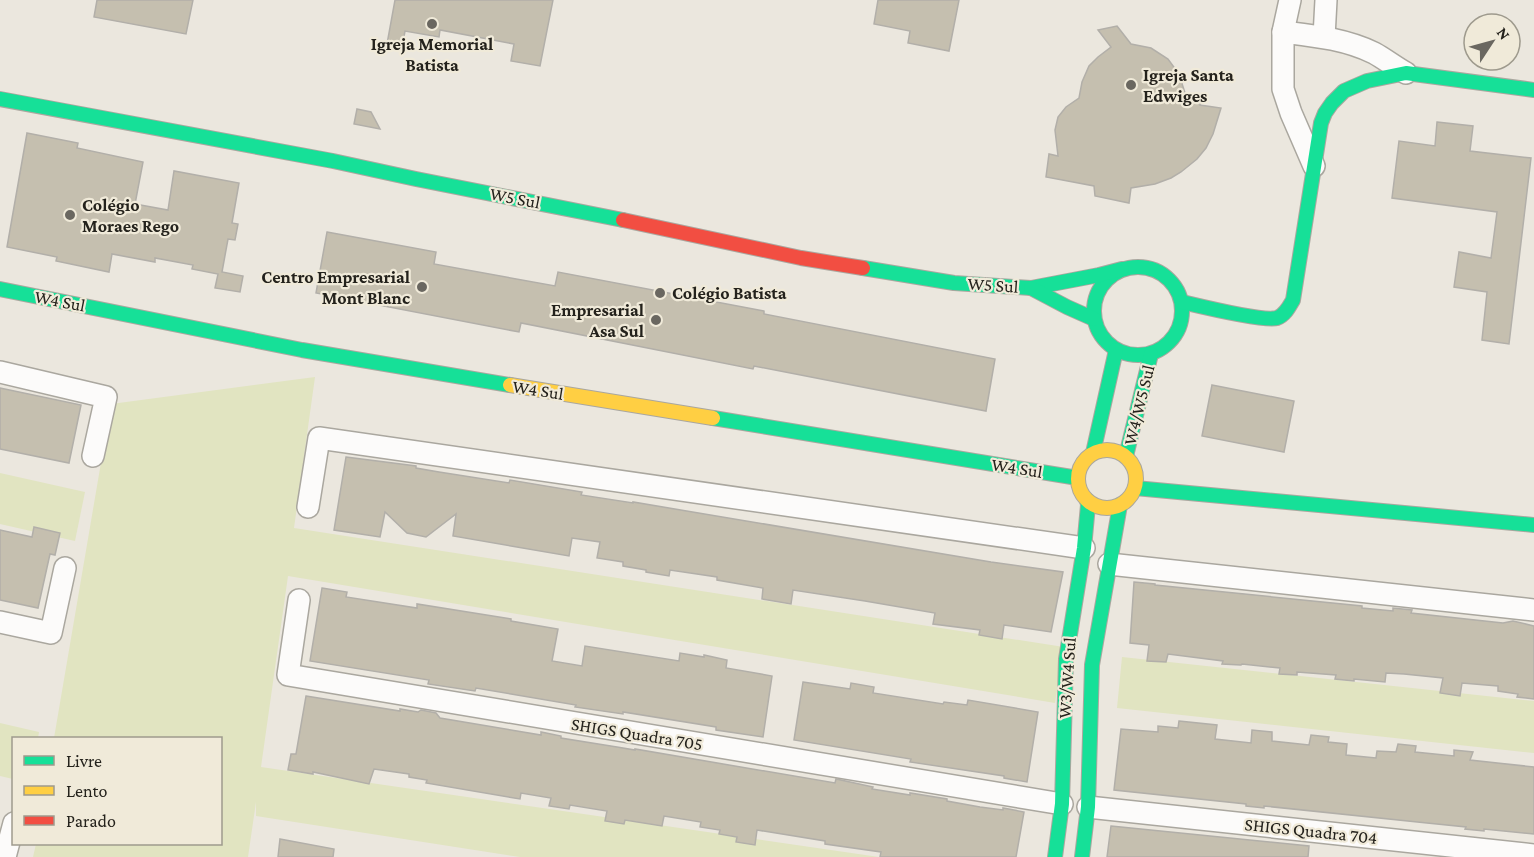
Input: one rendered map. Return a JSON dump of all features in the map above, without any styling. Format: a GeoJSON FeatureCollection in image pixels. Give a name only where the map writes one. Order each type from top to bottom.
{"type":"FeatureCollection","features":[{"type":"Feature","properties":{"kind":"main road"},"geometry":{"type":"LineString","coordinates":[[1182,302],[1261,318],[1277,318],[1286,312],[1293,300],[1322,123],[1325,113],[1344,91],[1366,81],[1406,73],[1534,90]]}},
{"type":"Feature","properties":{"kind":"main road","name":"W5 Sul"},"geometry":{"type":"LineString","coordinates":[[0,99],[324,159],[801,258],[954,283],[1031,288],[1122,269]]}},
{"type":"Feature","properties":{"kind":"main road"},"geometry":{"type":"LineString","coordinates":[[1141,266],[1159,272],[1174,285],[1182,302],[1182,316],[1173,339],[1163,348],[1151,354],[1139,356],[1116,350],[1098,331],[1094,319],[1096,296],[1106,280],[1122,269],[1141,266]]}},
{"type":"Feature","properties":{"kind":"main road","name":"W5 Sul"},"geometry":{"type":"LineString","coordinates":[[1031,288],[1094,319]]}},
{"type":"Feature","properties":{"kind":"main road","name":"W4 Sul"},"geometry":{"type":"LineString","coordinates":[[0,290],[302,350],[1078,478]]}},
{"type":"Feature","properties":{"kind":"main road","name":"W4/W5 Sul"},"geometry":{"type":"LineString","coordinates":[[1094,453],[1116,350]]}},
{"type":"Feature","properties":{"kind":"main road","name":"W4/W5 Sul"},"geometry":{"type":"LineString","coordinates":[[1126,456],[1151,354]]}},
{"type":"Feature","properties":{"kind":"main road"},"geometry":{"type":"LineString","coordinates":[[1102,450],[1119,452],[1132,463],[1136,479],[1135,488],[1127,501],[1120,506],[1102,508],[1094,506],[1082,494],[1078,486],[1082,463],[1094,453],[1102,450]]}},
{"type":"Feature","properties":{"kind":"main road"},"geometry":{"type":"LineString","coordinates":[[1135,488],[1534,525]]}},
{"type":"Feature","properties":{"kind":"main road","name":"W3/W4 Sul"},"geometry":{"type":"LineString","coordinates":[[1055,857],[1062,804],[1066,659],[1084,548],[1087,500]]}},
{"type":"Feature","properties":{"kind":"main road","name":"W3/W4 Sul"},"geometry":{"type":"LineString","coordinates":[[1082,857],[1089,807],[1092,665],[1120,506]]}},
{"type":"Feature","properties":{"kind":"main road"},"geometry":{"type":"LineString","coordinates":[[1066,659],[1092,665]]}},
{"type":"Feature","properties":{"kind":"street"},"geometry":{"type":"LineString","coordinates":[[1290,0],[1284,33],[1283,89],[1314,166]]}},
{"type":"Feature","properties":{"kind":"street"},"geometry":{"type":"LineString","coordinates":[[1324,37],[1326,0]]}},
{"type":"Feature","properties":{"kind":"street"},"geometry":{"type":"LineString","coordinates":[[1284,33],[1324,37],[1348,43],[1374,53],[1406,73]]}},
{"type":"Feature","properties":{"kind":"street"},"geometry":{"type":"LineString","coordinates":[[0,372],[106,397],[93,456]]}},
{"type":"Feature","properties":{"kind":"street"},"geometry":{"type":"LineString","coordinates":[[308,507],[319,438],[1084,548]]}},
{"type":"Feature","properties":{"kind":"street"},"geometry":{"type":"LineString","coordinates":[[1109,564],[1534,610]]}},
{"type":"Feature","properties":{"kind":"street"},"geometry":{"type":"LineString","coordinates":[[0,622],[51,633],[65,568]]}},
{"type":"Feature","properties":{"kind":"street","name":"SHIGS Quadra 705"},"geometry":{"type":"LineString","coordinates":[[299,600],[288,675],[1062,804]]}},
{"type":"Feature","properties":{"kind":"street","name":"SHIGS Quadra 704"},"geometry":{"type":"LineString","coordinates":[[1089,807],[1534,855]]}},
{"type":"Feature","properties":{"kind":"street"},"geometry":{"type":"LineString","coordinates":[[5,857],[12,831]]}},
{"type":"Feature","properties":{"kind":"green space"},"geometry":{"type":"Polygon","coordinates":[[[315,377],[294,528],[1064,647],[1055,703],[288,576],[261,767],[879,857],[520,857],[256,816],[256,802],[248,857],[33,857],[36,845],[222,845],[222,737],[54,737],[111,404],[315,377]]]}},
{"type":"Feature","properties":{"kind":"green space"},"geometry":{"type":"Polygon","coordinates":[[[0,473],[85,492],[75,541],[0,524],[0,473]]]}},
{"type":"Feature","properties":{"kind":"green space"},"geometry":{"type":"Polygon","coordinates":[[[1122,657],[1534,701],[1534,753],[1117,708],[1122,657]]]}},
{"type":"Feature","properties":{"kind":"green space"},"geometry":{"type":"Polygon","coordinates":[[[0,723],[39,732],[38,737],[12,737],[12,779],[0,776],[0,723]]]}},
{"type":"Feature","properties":{"kind":"building"},"geometry":{"type":"Polygon","coordinates":[[[97,0],[193,0],[186,34],[94,17],[97,0]]]}},
{"type":"Feature","properties":{"kind":"building","name":"Igreja Memorial Batista"},"geometry":{"type":"Polygon","coordinates":[[[395,0],[553,0],[540,66],[511,61],[514,44],[440,30],[439,37],[405,31],[402,47],[387,44],[395,0]]]}},
{"type":"Feature","properties":{"kind":"building"},"geometry":{"type":"Polygon","coordinates":[[[878,0],[959,0],[949,51],[908,43],[910,31],[874,24],[878,0]]]}},
{"type":"Feature","properties":{"kind":"building"},"geometry":{"type":"Polygon","coordinates":[[[1117,26],[1131,44],[1151,48],[1168,59],[1179,74],[1185,93],[1201,96],[1200,105],[1221,108],[1213,134],[1197,159],[1171,178],[1155,184],[1131,188],[1129,203],[1095,196],[1094,186],[1046,177],[1049,154],[1058,156],[1055,130],[1058,117],[1066,107],[1079,98],[1082,82],[1089,66],[1111,47],[1098,30],[1117,26]]]}},
{"type":"Feature","properties":{"kind":"building"},"geometry":{"type":"Polygon","coordinates":[[[357,109],[371,112],[380,129],[354,124],[357,109]]]}},
{"type":"Feature","properties":{"kind":"building"},"geometry":{"type":"Polygon","coordinates":[[[1437,122],[1473,126],[1470,151],[1531,158],[1509,344],[1482,340],[1487,292],[1454,287],[1459,252],[1491,258],[1497,212],[1392,198],[1399,141],[1435,146],[1437,122]]]}},
{"type":"Feature","properties":{"kind":"building","name":"Colégio Moraes Rego"},"geometry":{"type":"Polygon","coordinates":[[[27,133],[78,143],[77,148],[143,162],[135,204],[168,210],[174,171],[239,183],[232,223],[238,224],[235,240],[228,239],[222,272],[243,276],[240,292],[215,288],[218,274],[192,269],[193,265],[155,258],[155,262],[112,254],[109,272],[56,261],[57,257],[7,247],[27,133]]]}},
{"type":"Feature","properties":{"kind":"building"},"geometry":{"type":"Polygon","coordinates":[[[327,232],[436,252],[434,264],[555,286],[558,272],[764,311],[764,314],[995,359],[986,411],[754,366],[753,369],[521,323],[519,332],[316,293],[327,232]]]}},
{"type":"Feature","properties":{"kind":"building"},"geometry":{"type":"Polygon","coordinates":[[[1212,385],[1294,401],[1284,452],[1202,436],[1212,385]]]}},
{"type":"Feature","properties":{"kind":"building"},"geometry":{"type":"Polygon","coordinates":[[[0,388],[81,405],[69,463],[0,449],[0,388]]]}},
{"type":"Feature","properties":{"kind":"building"},"geometry":{"type":"Polygon","coordinates":[[[346,457],[416,466],[416,468],[509,483],[510,480],[582,492],[581,495],[1063,572],[1051,632],[1004,625],[1002,639],[979,635],[980,630],[933,624],[935,613],[865,601],[793,590],[791,604],[762,599],[763,588],[717,580],[717,577],[670,570],[669,576],[646,572],[646,570],[623,566],[623,562],[597,558],[600,542],[572,538],[569,556],[453,536],[456,514],[426,537],[407,533],[385,512],[380,537],[334,530],[346,457]]]}},
{"type":"Feature","properties":{"kind":"building"},"geometry":{"type":"Polygon","coordinates":[[[34,527],[60,533],[55,555],[50,554],[38,608],[0,600],[0,530],[32,537],[34,527]]]}},
{"type":"Feature","properties":{"kind":"building"},"geometry":{"type":"Polygon","coordinates":[[[1134,582],[1362,606],[1362,608],[1412,610],[1411,613],[1503,623],[1513,621],[1534,626],[1534,699],[1498,691],[1498,686],[1462,683],[1460,696],[1440,693],[1443,678],[1404,674],[1386,673],[1385,682],[1354,679],[1354,681],[1335,679],[1336,675],[1297,672],[1297,675],[1279,674],[1280,668],[1222,664],[1223,661],[1168,654],[1166,662],[1147,661],[1149,645],[1130,643],[1134,582]]]}},
{"type":"Feature","properties":{"kind":"building"},"geometry":{"type":"Polygon","coordinates":[[[322,588],[347,592],[346,597],[417,608],[417,604],[558,629],[552,661],[582,666],[585,646],[679,661],[680,653],[727,660],[726,668],[772,676],[763,737],[623,712],[623,714],[575,707],[576,705],[476,688],[475,691],[428,684],[429,680],[310,661],[322,588]]]}},
{"type":"Feature","properties":{"kind":"building"},"geometry":{"type":"Polygon","coordinates":[[[803,682],[850,689],[851,683],[874,687],[873,693],[943,704],[944,702],[967,705],[968,700],[1038,712],[1027,782],[1004,778],[1004,776],[910,762],[911,759],[794,740],[803,682]]]}},
{"type":"Feature","properties":{"kind":"building"},"geometry":{"type":"Polygon","coordinates":[[[306,696],[400,711],[400,709],[418,712],[421,710],[436,713],[440,718],[541,735],[541,732],[561,736],[561,738],[835,783],[836,779],[873,787],[872,789],[1024,812],[1016,857],[880,857],[881,852],[825,844],[825,841],[757,830],[755,845],[736,842],[737,837],[719,834],[720,830],[700,827],[701,822],[664,816],[662,826],[625,820],[624,824],[605,821],[607,811],[570,805],[569,809],[549,806],[551,798],[521,793],[520,799],[426,783],[427,780],[409,777],[409,774],[374,769],[369,784],[313,772],[313,774],[288,770],[291,754],[296,754],[306,696]]]}},
{"type":"Feature","properties":{"kind":"building"},"geometry":{"type":"Polygon","coordinates":[[[1179,721],[1217,725],[1215,739],[1251,743],[1252,730],[1272,732],[1272,741],[1309,745],[1311,735],[1329,737],[1328,742],[1347,744],[1346,755],[1376,758],[1377,751],[1396,752],[1398,744],[1416,746],[1415,752],[1454,756],[1454,750],[1473,752],[1470,760],[1534,767],[1534,834],[1484,829],[1484,831],[1465,829],[1466,827],[1264,806],[1264,808],[1246,806],[1246,804],[1114,790],[1121,729],[1158,732],[1158,726],[1178,728],[1179,721]]]}},
{"type":"Feature","properties":{"kind":"building"},"geometry":{"type":"Polygon","coordinates":[[[1111,826],[1309,846],[1308,857],[1107,857],[1111,826]]]}},
{"type":"Feature","properties":{"kind":"building"},"geometry":{"type":"Polygon","coordinates":[[[280,839],[334,849],[333,857],[278,857],[280,839]]]}},
{"type":"Feature","properties":{"kind":"traffic: fast"},"geometry":{"type":"LineString","coordinates":[[1182,302],[1270,319],[1277,318],[1286,310],[1293,300],[1321,123],[1332,103],[1344,91],[1367,81],[1406,73],[1534,90]]}},
{"type":"Feature","properties":{"kind":"traffic: fast"},"geometry":{"type":"LineString","coordinates":[[0,99],[333,161],[623,220]]}},
{"type":"Feature","properties":{"kind":"traffic: fast"},"geometry":{"type":"LineString","coordinates":[[1138,267],[1163,274],[1175,286],[1182,311],[1175,336],[1163,348],[1138,355],[1113,348],[1101,336],[1094,311],[1101,286],[1113,274],[1138,267]]}},
{"type":"Feature","properties":{"kind":"traffic: fast"},"geometry":{"type":"LineString","coordinates":[[863,268],[954,283],[1031,288],[1122,269]]}},
{"type":"Feature","properties":{"kind":"traffic: fast"},"geometry":{"type":"LineString","coordinates":[[1031,288],[1094,319]]}},
{"type":"Feature","properties":{"kind":"traffic: fast"},"geometry":{"type":"LineString","coordinates":[[0,289],[302,350],[510,385]]}},
{"type":"Feature","properties":{"kind":"traffic: fast"},"geometry":{"type":"LineString","coordinates":[[1093,453],[1116,350]]}},
{"type":"Feature","properties":{"kind":"traffic: fast"},"geometry":{"type":"LineString","coordinates":[[1126,456],[1151,354]]}},
{"type":"Feature","properties":{"kind":"traffic: fast"},"geometry":{"type":"LineString","coordinates":[[713,418],[1078,478]]}},
{"type":"Feature","properties":{"kind":"traffic: fast"},"geometry":{"type":"LineString","coordinates":[[1135,488],[1534,525]]}},
{"type":"Feature","properties":{"kind":"traffic: fast"},"geometry":{"type":"LineString","coordinates":[[1055,857],[1062,804],[1066,659],[1084,548],[1087,500]]}},
{"type":"Feature","properties":{"kind":"traffic: fast"},"geometry":{"type":"LineString","coordinates":[[1082,857],[1088,807],[1092,665],[1120,505]]}},
{"type":"Feature","properties":{"kind":"traffic: slow"},"geometry":{"type":"LineString","coordinates":[[510,385],[713,418]]}},
{"type":"Feature","properties":{"kind":"traffic: slow"},"geometry":{"type":"LineString","coordinates":[[1101,450],[1113,450],[1128,458],[1136,473],[1136,479],[1136,485],[1128,500],[1113,508],[1101,508],[1086,500],[1078,485],[1078,473],[1086,458],[1101,450]]}},
{"type":"Feature","properties":{"kind":"traffic: jam"},"geometry":{"type":"LineString","coordinates":[[623,220],[801,258],[863,268]]}},
{"type":"Feature","properties":{"kind":"place","name":"Igreja Memorial Batista"},"geometry":{"type":"Point","coordinates":[432,24]}},
{"type":"Feature","properties":{"kind":"place","name":"Igreja Santa Edwiges"},"geometry":{"type":"Point","coordinates":[1131,85]}},
{"type":"Feature","properties":{"kind":"place","name":"Colégio Moraes Rego"},"geometry":{"type":"Point","coordinates":[70,215]}},
{"type":"Feature","properties":{"kind":"place","name":"Centro Empresarial Mont Blanc"},"geometry":{"type":"Point","coordinates":[422,287]}},
{"type":"Feature","properties":{"kind":"place","name":"Colégio Batista"},"geometry":{"type":"Point","coordinates":[660,293]}},
{"type":"Feature","properties":{"kind":"place","name":"Empresarial Asa Sul"},"geometry":{"type":"Point","coordinates":[656,320]}}]}
